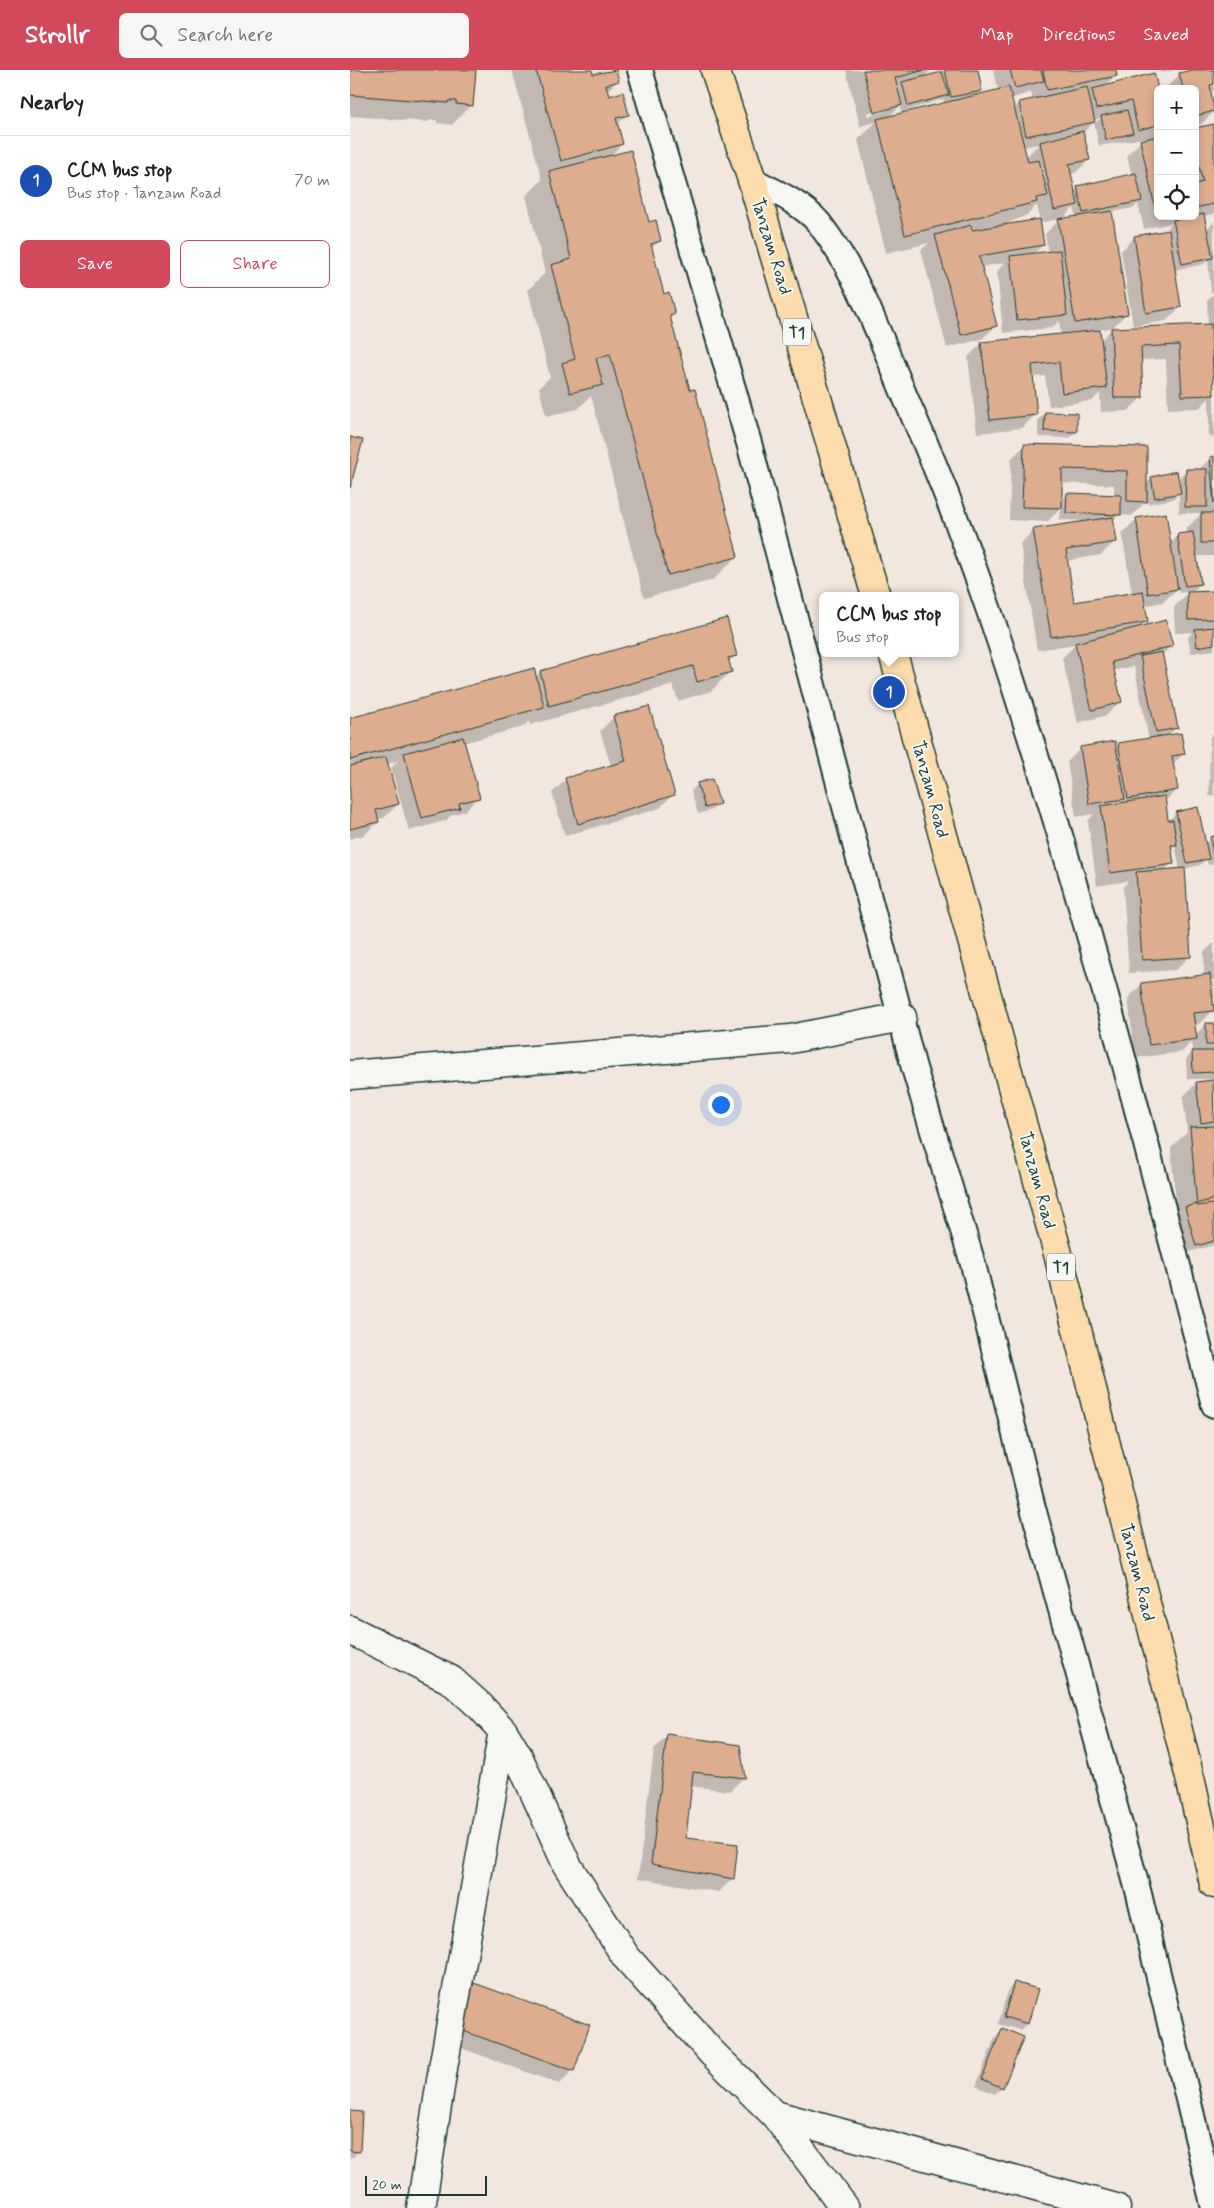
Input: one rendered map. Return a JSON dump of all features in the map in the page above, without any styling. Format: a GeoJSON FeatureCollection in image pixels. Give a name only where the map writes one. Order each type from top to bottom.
{"type":"FeatureCollection","features":[{"type":"Feature","properties":{"kind":"highway","name":"Tanzam Road"},"geometry":{"type":"LineString","coordinates":[[715,70],[752,180],[875,592]]}},
{"type":"Feature","properties":{"kind":"highway","name":"Tanzam Road"},"geometry":{"type":"LineString","coordinates":[[894,657],[1057,1250],[1188,1772],[1214,1884]]}},
{"type":"Feature","properties":{"kind":"street"},"geometry":{"type":"LineString","coordinates":[[350,1075],[790,1038],[902,1017]]}},
{"type":"Feature","properties":{"kind":"street"},"geometry":{"type":"LineString","coordinates":[[350,1630],[450,1680],[480,1706],[503,1731],[518,1756],[567,1865],[626,1957],[712,2053],[775,2115],[845,2208]]}},
{"type":"Feature","properties":{"kind":"street"},"geometry":{"type":"LineString","coordinates":[[421,2208],[443,2068],[503,1731]]}},
{"type":"Feature","properties":{"kind":"street"},"geometry":{"type":"LineString","coordinates":[[775,2115],[1116,2208]]}},
{"type":"Feature","properties":{"kind":"lane"},"geometry":{"type":"LineString","coordinates":[[640,70],[749,443],[914,1068],[973,1264],[1033,1508],[1139,1894],[1214,2208]]}},
{"type":"Feature","properties":{"kind":"lane"},"geometry":{"type":"LineString","coordinates":[[752,180],[784,197],[816,219],[839,250],[867,303],[941,479],[986,602],[1089,932],[1214,1405]]}},
{"type":"Feature","properties":{"kind":"building"},"geometry":{"type":"Polygon","coordinates":[[[350,70],[476,70],[473,106],[456,104],[456,101],[448,101],[448,103],[350,95],[350,70]]]}},
{"type":"Feature","properties":{"kind":"building"},"geometry":{"type":"Polygon","coordinates":[[[536,70],[592,70],[593,74],[616,70],[619,81],[606,85],[609,96],[623,92],[629,115],[616,118],[623,144],[561,161],[536,70]]]}},
{"type":"Feature","properties":{"kind":"building"},"geometry":{"type":"Polygon","coordinates":[[[863,70],[925,70],[895,78],[902,105],[874,113],[863,70]]]}},
{"type":"Feature","properties":{"kind":"building"},"geometry":{"type":"Polygon","coordinates":[[[945,70],[978,70],[982,91],[951,97],[945,70]]]}},
{"type":"Feature","properties":{"kind":"building"},"geometry":{"type":"Polygon","coordinates":[[[1010,70],[1041,70],[1044,81],[1015,88],[1010,70]]]}},
{"type":"Feature","properties":{"kind":"building"},"geometry":{"type":"Polygon","coordinates":[[[1043,70],[1116,70],[1117,76],[1047,90],[1043,70]]]}},
{"type":"Feature","properties":{"kind":"building"},"geometry":{"type":"Polygon","coordinates":[[[1191,70],[1214,70],[1214,84],[1210,85],[1214,111],[1199,115],[1199,85],[1182,85],[1179,73],[1191,70]]]}},
{"type":"Feature","properties":{"kind":"building"},"geometry":{"type":"Polygon","coordinates":[[[942,72],[949,95],[908,106],[902,82],[942,72]]]}},
{"type":"Feature","properties":{"kind":"building"},"geometry":{"type":"Polygon","coordinates":[[[1154,73],[1157,85],[1154,85],[1154,126],[1138,130],[1131,101],[1096,109],[1092,89],[1154,73]]]}},
{"type":"Feature","properties":{"kind":"building"},"geometry":{"type":"Polygon","coordinates":[[[1009,87],[1028,162],[1039,160],[1048,196],[1036,198],[1037,202],[905,235],[877,119],[1009,87]]]}},
{"type":"Feature","properties":{"kind":"building"},"geometry":{"type":"Polygon","coordinates":[[[1087,87],[1095,122],[1026,136],[1019,102],[1087,87]]]}},
{"type":"Feature","properties":{"kind":"building"},"geometry":{"type":"Polygon","coordinates":[[[1127,110],[1133,133],[1106,140],[1101,116],[1127,110]]]}},
{"type":"Feature","properties":{"kind":"building"},"geometry":{"type":"Polygon","coordinates":[[[1214,124],[1214,204],[1199,207],[1199,183],[1203,182],[1199,166],[1199,127],[1214,124]]]}},
{"type":"Feature","properties":{"kind":"building"},"geometry":{"type":"Polygon","coordinates":[[[1083,131],[1090,160],[1069,164],[1078,205],[1054,210],[1040,142],[1083,131]]]}},
{"type":"Feature","properties":{"kind":"building"},"geometry":{"type":"Polygon","coordinates":[[[1154,137],[1154,203],[1140,140],[1154,137]]]}},
{"type":"Feature","properties":{"kind":"building"},"geometry":{"type":"Polygon","coordinates":[[[631,150],[649,222],[656,220],[661,241],[651,244],[664,294],[669,292],[675,314],[670,316],[690,390],[695,389],[738,557],[668,575],[610,354],[596,358],[603,385],[570,393],[562,363],[575,359],[551,265],[571,259],[549,171],[631,150]]]}},
{"type":"Feature","properties":{"kind":"building"},"geometry":{"type":"Polygon","coordinates":[[[1136,173],[1142,201],[1083,213],[1077,186],[1136,173]]]}},
{"type":"Feature","properties":{"kind":"building"},"geometry":{"type":"Polygon","coordinates":[[[1112,211],[1128,314],[1075,323],[1058,219],[1112,211]]]}},
{"type":"Feature","properties":{"kind":"building"},"geometry":{"type":"Polygon","coordinates":[[[1204,214],[1213,258],[1182,264],[1173,220],[1199,220],[1199,215],[1204,214]]]}},
{"type":"Feature","properties":{"kind":"building"},"geometry":{"type":"Polygon","coordinates":[[[1040,219],[1044,245],[979,256],[997,326],[961,335],[935,235],[971,225],[972,230],[1040,219]]]}},
{"type":"Feature","properties":{"kind":"building"},"geometry":{"type":"Polygon","coordinates":[[[1169,230],[1181,307],[1146,313],[1134,236],[1169,230]]]}},
{"type":"Feature","properties":{"kind":"building"},"geometry":{"type":"Polygon","coordinates":[[[1060,250],[1067,315],[1017,320],[1010,256],[1060,250]]]}},
{"type":"Feature","properties":{"kind":"building"},"geometry":{"type":"Polygon","coordinates":[[[1211,324],[1214,395],[1182,396],[1179,345],[1141,347],[1143,398],[1114,398],[1111,328],[1211,324]]]}},
{"type":"Feature","properties":{"kind":"building"},"geometry":{"type":"Polygon","coordinates":[[[1100,330],[1107,388],[1062,393],[1059,362],[1032,365],[1037,415],[990,420],[981,342],[1100,330]]]}},
{"type":"Feature","properties":{"kind":"building"},"geometry":{"type":"Polygon","coordinates":[[[1045,412],[1077,413],[1077,432],[1044,431],[1045,412]]]}},
{"type":"Feature","properties":{"kind":"building"},"geometry":{"type":"Polygon","coordinates":[[[350,437],[363,440],[350,488],[350,437]]]}},
{"type":"Feature","properties":{"kind":"building"},"geometry":{"type":"Polygon","coordinates":[[[1024,444],[1147,447],[1147,502],[1127,501],[1127,471],[1062,469],[1062,508],[1022,507],[1024,444]]]}},
{"type":"Feature","properties":{"kind":"building"},"geometry":{"type":"Polygon","coordinates":[[[1214,456],[1214,504],[1210,457],[1214,456]]]}},
{"type":"Feature","properties":{"kind":"building"},"geometry":{"type":"Polygon","coordinates":[[[1186,469],[1207,469],[1207,507],[1185,507],[1186,469]]]}},
{"type":"Feature","properties":{"kind":"building"},"geometry":{"type":"Polygon","coordinates":[[[1177,471],[1181,493],[1155,498],[1151,477],[1177,471]]]}},
{"type":"Feature","properties":{"kind":"building"},"geometry":{"type":"Polygon","coordinates":[[[1067,493],[1121,495],[1121,515],[1066,513],[1067,493]]]}},
{"type":"Feature","properties":{"kind":"building"},"geometry":{"type":"Polygon","coordinates":[[[1166,513],[1178,589],[1148,594],[1136,518],[1166,513]]]}},
{"type":"Feature","properties":{"kind":"building"},"geometry":{"type":"Polygon","coordinates":[[[1201,513],[1214,513],[1214,543],[1201,543],[1201,513]]]}},
{"type":"Feature","properties":{"kind":"building"},"geometry":{"type":"Polygon","coordinates":[[[1113,517],[1117,542],[1066,550],[1074,602],[1143,591],[1148,622],[1051,637],[1033,529],[1113,517]]]}},
{"type":"Feature","properties":{"kind":"building"},"geometry":{"type":"Polygon","coordinates":[[[1193,532],[1201,584],[1185,586],[1177,534],[1193,532]]]}},
{"type":"Feature","properties":{"kind":"building"},"geometry":{"type":"Polygon","coordinates":[[[1214,591],[1214,619],[1188,620],[1187,592],[1214,591]]]}},
{"type":"Feature","properties":{"kind":"building"},"geometry":{"type":"Polygon","coordinates":[[[727,618],[737,656],[728,658],[732,672],[697,682],[693,666],[549,706],[540,671],[727,618]]]}},
{"type":"Feature","properties":{"kind":"building"},"geometry":{"type":"Polygon","coordinates":[[[1166,620],[1173,646],[1112,662],[1122,702],[1092,710],[1075,643],[1166,620]]]}},
{"type":"Feature","properties":{"kind":"building"},"geometry":{"type":"Polygon","coordinates":[[[1214,627],[1214,644],[1197,647],[1195,629],[1214,627]]]}},
{"type":"Feature","properties":{"kind":"building"},"geometry":{"type":"Polygon","coordinates":[[[1162,652],[1178,728],[1156,732],[1140,656],[1162,652]]]}},
{"type":"Feature","properties":{"kind":"building"},"geometry":{"type":"Polygon","coordinates":[[[534,668],[544,707],[350,760],[350,718],[534,668]]]}},
{"type":"Feature","properties":{"kind":"building"},"geometry":{"type":"Polygon","coordinates":[[[649,706],[675,795],[578,824],[565,778],[626,761],[613,716],[649,706]]]}},
{"type":"Feature","properties":{"kind":"building"},"geometry":{"type":"Polygon","coordinates":[[[1181,733],[1185,754],[1172,756],[1178,790],[1128,799],[1118,743],[1181,733]]]}},
{"type":"Feature","properties":{"kind":"building"},"geometry":{"type":"Polygon","coordinates":[[[463,737],[480,798],[459,803],[460,808],[422,818],[404,753],[463,737]]]}},
{"type":"Feature","properties":{"kind":"building"},"geometry":{"type":"Polygon","coordinates":[[[1115,741],[1125,799],[1089,804],[1080,747],[1115,741]]]}},
{"type":"Feature","properties":{"kind":"building"},"geometry":{"type":"Polygon","coordinates":[[[386,757],[399,804],[376,810],[379,822],[350,829],[350,766],[386,757]]]}},
{"type":"Feature","properties":{"kind":"building"},"geometry":{"type":"Polygon","coordinates":[[[712,779],[720,804],[705,808],[697,783],[712,779]]]}},
{"type":"Feature","properties":{"kind":"building"},"geometry":{"type":"Polygon","coordinates":[[[1165,796],[1168,820],[1173,820],[1177,845],[1171,845],[1174,864],[1110,873],[1101,806],[1165,796]]]}},
{"type":"Feature","properties":{"kind":"building"},"geometry":{"type":"Polygon","coordinates":[[[1198,807],[1209,859],[1187,863],[1176,812],[1198,807]]]}},
{"type":"Feature","properties":{"kind":"building"},"geometry":{"type":"Polygon","coordinates":[[[1214,836],[1214,858],[1210,837],[1214,836]]]}},
{"type":"Feature","properties":{"kind":"building"},"geometry":{"type":"Polygon","coordinates":[[[1185,868],[1191,957],[1142,960],[1136,872],[1185,868]]]}},
{"type":"Feature","properties":{"kind":"building"},"geometry":{"type":"Polygon","coordinates":[[[1210,974],[1214,1011],[1193,1013],[1197,1039],[1149,1045],[1141,983],[1210,974]]]}},
{"type":"Feature","properties":{"kind":"building"},"geometry":{"type":"Polygon","coordinates":[[[1206,1023],[1214,1023],[1214,1045],[1206,1045],[1206,1023]]]}},
{"type":"Feature","properties":{"kind":"building"},"geometry":{"type":"Polygon","coordinates":[[[1192,1051],[1214,1051],[1214,1072],[1193,1073],[1192,1051]]]}},
{"type":"Feature","properties":{"kind":"building"},"geometry":{"type":"Polygon","coordinates":[[[1213,1080],[1214,1121],[1201,1123],[1196,1082],[1213,1080]]]}},
{"type":"Feature","properties":{"kind":"building"},"geometry":{"type":"Polygon","coordinates":[[[1214,1126],[1214,1204],[1197,1206],[1190,1127],[1214,1126]]]}},
{"type":"Feature","properties":{"kind":"building"},"geometry":{"type":"Polygon","coordinates":[[[1214,1199],[1214,1241],[1196,1246],[1185,1207],[1214,1199]]]}},
{"type":"Feature","properties":{"kind":"building"},"geometry":{"type":"Polygon","coordinates":[[[667,1734],[740,1745],[745,1778],[693,1772],[686,1838],[738,1844],[734,1879],[651,1864],[667,1734]]]}},
{"type":"Feature","properties":{"kind":"building"},"geometry":{"type":"Polygon","coordinates":[[[1014,1982],[1038,1989],[1028,2024],[1004,2017],[1014,1982]]]}},
{"type":"Feature","properties":{"kind":"building"},"geometry":{"type":"Polygon","coordinates":[[[474,1983],[590,2025],[574,2071],[458,2029],[474,1983]]]}},
{"type":"Feature","properties":{"kind":"building"},"geometry":{"type":"Polygon","coordinates":[[[1002,2028],[1024,2037],[1003,2088],[982,2079],[1002,2028]]]}},
{"type":"Feature","properties":{"kind":"building"},"geometry":{"type":"Polygon","coordinates":[[[350,2111],[362,2112],[360,2152],[350,2151],[350,2111]]]}},
{"type":"Feature","properties":{"kind":"place","name":"CCM bus stop"},"geometry":{"type":"Point","coordinates":[889,692]}}]}
